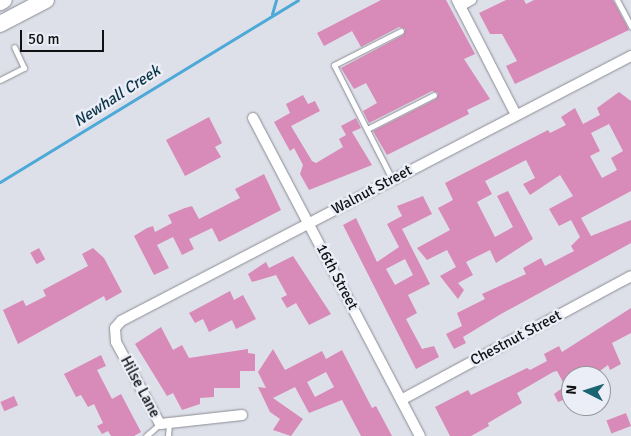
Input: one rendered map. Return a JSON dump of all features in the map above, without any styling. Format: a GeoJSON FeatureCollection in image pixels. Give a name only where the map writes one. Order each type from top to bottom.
{"type":"FeatureCollection","features":[{"type":"Feature","properties":{"kind":"main road"},"geometry":{"type":"LineString","coordinates":[[0,2],[4,0]]}},
{"type":"Feature","properties":{"kind":"main road"},"geometry":{"type":"LineString","coordinates":[[0,24],[46,0]]}},
{"type":"Feature","properties":{"kind":"street"},"geometry":{"type":"LineString","coordinates":[[471,0],[458,3],[516,115]]}},
{"type":"Feature","properties":{"kind":"street","name":"Walnut Street"},"geometry":{"type":"LineString","coordinates":[[115,328],[121,321],[631,56]]}},
{"type":"Feature","properties":{"kind":"street","name":"16th Street"},"geometry":{"type":"LineString","coordinates":[[254,118],[420,436]]}},
{"type":"Feature","properties":{"kind":"street","name":"Chestnut Street"},"geometry":{"type":"LineString","coordinates":[[402,400],[631,276]]}},
{"type":"Feature","properties":{"kind":"street","name":"Hilse Lane"},"geometry":{"type":"LineString","coordinates":[[115,328],[116,342],[165,429],[242,415]]}},
{"type":"Feature","properties":{"kind":"lane"},"geometry":{"type":"LineString","coordinates":[[618,0],[631,26]]}},
{"type":"Feature","properties":{"kind":"lane"},"geometry":{"type":"LineString","coordinates":[[392,179],[334,65],[401,31]]}},
{"type":"Feature","properties":{"kind":"lane"},"geometry":{"type":"LineString","coordinates":[[0,80],[24,68],[14,47]]}},
{"type":"Feature","properties":{"kind":"lane"},"geometry":{"type":"LineString","coordinates":[[367,129],[434,95]]}},
{"type":"Feature","properties":{"kind":"lane"},"geometry":{"type":"LineString","coordinates":[[146,436],[165,429]]}},
{"type":"Feature","properties":{"kind":"building"},"geometry":{"type":"Polygon","coordinates":[[[381,0],[446,0],[475,54],[464,59],[490,99],[467,110],[469,114],[387,155],[373,131],[436,99],[438,93],[432,91],[369,123],[363,111],[377,103],[366,83],[354,89],[341,68],[403,35],[405,29],[399,27],[361,47],[352,31],[324,46],[317,33],[381,0]]]}},
{"type":"Feature","properties":{"kind":"building"},"geometry":{"type":"Polygon","coordinates":[[[506,0],[524,0],[526,4],[534,0],[613,0],[629,30],[515,84],[506,66],[517,61],[502,34],[490,34],[479,13],[506,0]]]}},
{"type":"Feature","properties":{"kind":"building"},"geometry":{"type":"Polygon","coordinates":[[[619,92],[631,101],[631,191],[581,218],[591,236],[631,220],[631,243],[501,314],[463,337],[466,343],[454,349],[446,334],[462,326],[457,313],[485,299],[482,294],[526,274],[523,268],[541,258],[545,266],[574,251],[571,246],[580,237],[571,220],[559,226],[549,209],[573,196],[560,175],[530,195],[523,184],[535,178],[526,160],[485,181],[492,194],[477,202],[495,237],[513,227],[497,196],[508,191],[533,239],[496,263],[490,250],[466,262],[473,275],[458,283],[464,290],[458,299],[440,276],[456,267],[447,250],[427,260],[417,248],[450,230],[438,208],[453,200],[445,183],[548,130],[550,133],[566,125],[561,117],[575,108],[583,124],[600,115],[597,108],[619,92]],[[609,124],[591,133],[600,151],[590,156],[602,178],[617,170],[611,158],[623,151],[609,124]]]}},
{"type":"Feature","properties":{"kind":"building"},"geometry":{"type":"Polygon","coordinates":[[[303,95],[308,104],[315,101],[320,111],[291,126],[312,161],[316,163],[343,147],[339,139],[346,135],[341,126],[356,118],[361,128],[352,132],[372,165],[309,190],[300,174],[303,165],[294,148],[290,151],[274,122],[290,113],[286,104],[303,95]]]}},
{"type":"Feature","properties":{"kind":"building"},"geometry":{"type":"Polygon","coordinates":[[[209,117],[222,143],[215,147],[221,157],[185,176],[166,140],[209,117]]]}},
{"type":"Feature","properties":{"kind":"building"},"geometry":{"type":"Polygon","coordinates":[[[264,174],[281,210],[219,242],[212,228],[189,239],[194,249],[182,255],[173,237],[157,245],[169,268],[154,275],[134,236],[153,226],[155,232],[172,223],[168,215],[192,206],[199,219],[240,198],[235,189],[264,174]]]}},
{"type":"Feature","properties":{"kind":"building"},"geometry":{"type":"Polygon","coordinates":[[[423,196],[432,214],[402,229],[430,284],[408,295],[417,313],[406,319],[422,349],[434,346],[439,357],[416,369],[343,225],[356,218],[377,262],[399,247],[387,224],[402,216],[397,206],[423,196]],[[405,259],[386,269],[395,285],[413,275],[405,259]]]}},
{"type":"Feature","properties":{"kind":"building"},"geometry":{"type":"Polygon","coordinates":[[[39,248],[45,259],[37,264],[30,253],[39,248]]]}},
{"type":"Feature","properties":{"kind":"building"},"geometry":{"type":"Polygon","coordinates":[[[93,248],[104,258],[122,292],[106,301],[104,296],[18,344],[3,310],[23,300],[26,306],[46,296],[43,290],[88,266],[82,254],[93,248]]]}},
{"type":"Feature","properties":{"kind":"building"},"geometry":{"type":"Polygon","coordinates":[[[293,256],[331,314],[309,325],[296,303],[287,308],[281,298],[287,295],[276,275],[252,282],[248,274],[266,262],[269,268],[293,256]]]}},
{"type":"Feature","properties":{"kind":"building"},"geometry":{"type":"Polygon","coordinates":[[[230,291],[234,300],[243,295],[256,319],[236,329],[232,320],[209,332],[203,319],[195,323],[189,313],[230,291]]]}},
{"type":"Feature","properties":{"kind":"building"},"geometry":{"type":"Polygon","coordinates":[[[631,308],[631,333],[612,343],[621,364],[611,369],[611,366],[608,365],[561,366],[561,378],[557,371],[553,372],[517,393],[522,403],[488,423],[489,426],[471,436],[450,436],[435,407],[468,390],[471,395],[527,368],[530,370],[547,361],[544,354],[559,346],[562,352],[631,308]]]}},
{"type":"Feature","properties":{"kind":"building"},"geometry":{"type":"Polygon","coordinates":[[[161,327],[173,350],[182,345],[189,358],[248,349],[248,353],[255,354],[255,371],[240,371],[240,388],[214,388],[214,397],[200,398],[200,404],[182,410],[173,393],[167,396],[135,344],[161,327]]]}},
{"type":"Feature","properties":{"kind":"building"},"geometry":{"type":"Polygon","coordinates":[[[273,349],[285,370],[322,351],[326,359],[342,350],[372,408],[376,406],[392,436],[361,436],[342,400],[309,413],[295,387],[273,398],[303,419],[291,436],[273,430],[280,419],[270,412],[258,387],[266,388],[258,372],[273,349]],[[326,372],[307,382],[315,397],[334,387],[326,372]]]}},
{"type":"Feature","properties":{"kind":"building"},"geometry":{"type":"Polygon","coordinates":[[[101,355],[106,366],[97,370],[112,399],[121,394],[141,432],[134,436],[111,436],[108,431],[102,434],[97,426],[103,423],[94,404],[88,407],[81,395],[76,397],[64,374],[101,355]]]}},
{"type":"Feature","properties":{"kind":"building"},"geometry":{"type":"Polygon","coordinates":[[[561,389],[561,401],[558,402],[554,394],[561,389]]]}},
{"type":"Feature","properties":{"kind":"building"},"geometry":{"type":"Polygon","coordinates":[[[14,396],[18,405],[4,411],[0,402],[14,396]]]}},
{"type":"Feature","properties":{"kind":"building"},"geometry":{"type":"Polygon","coordinates":[[[626,413],[631,426],[611,434],[606,421],[626,413]]]}},
{"type":"Feature","properties":{"kind":"waterway"},"geometry":{"type":"LineString","coordinates":[[272,14],[276,0]]}},
{"type":"Feature","properties":{"kind":"waterway","name":"Newhall Creek"},"geometry":{"type":"LineString","coordinates":[[0,182],[298,0]]}}]}
